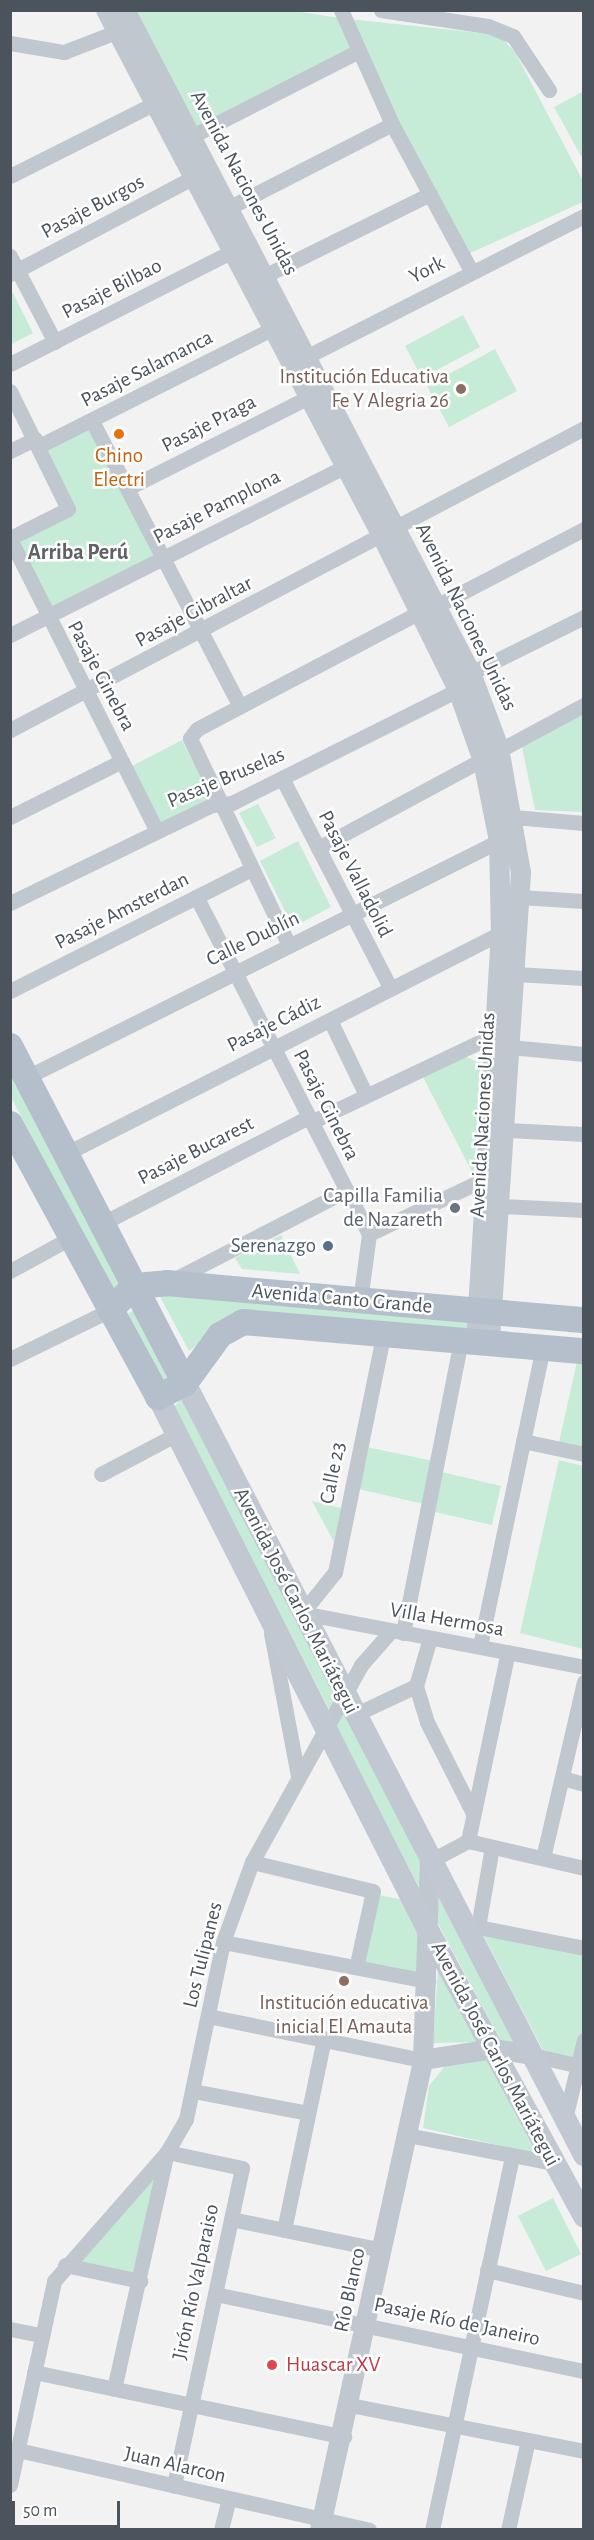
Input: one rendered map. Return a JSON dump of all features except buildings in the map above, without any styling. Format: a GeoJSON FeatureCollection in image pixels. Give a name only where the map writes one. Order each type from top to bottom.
{"type":"FeatureCollection","features":[{"type":"Feature","properties":{"kind":"main road","name":"Avenida José Carlos Mariátegui"},"geometry":{"type":"LineString","coordinates":[[10,1046],[430,1862],[472,1928],[532,2055],[582,2150]]}},
{"type":"Feature","properties":{"kind":"main road","name":"Avenida José Carlos Mariátegui"},"geometry":{"type":"LineString","coordinates":[[10,1124],[158,1397],[429,1932],[584,2216]]}},
{"type":"Feature","properties":{"kind":"main road","name":"Avenida Canto Grande"},"geometry":{"type":"LineString","coordinates":[[135,1286],[167,1283],[584,1320]]}},
{"type":"Feature","properties":{"kind":"main road"},"geometry":{"type":"LineString","coordinates":[[110,1310],[135,1286]]}},
{"type":"Feature","properties":{"kind":"main road","name":"Avenida Canto Grande"},"geometry":{"type":"LineString","coordinates":[[158,1397],[185,1383],[220,1335],[243,1322],[384,1331],[584,1351]]}},
{"type":"Feature","properties":{"kind":"street","name":"Avenida Naciones Unidas"},"geometry":{"type":"LineString","coordinates":[[106,10],[125,23],[192,136],[266,275],[300,359],[428,609],[483,760],[499,842],[507,1130],[502,1206],[486,1313],[476,1341]]}},
{"type":"Feature","properties":{"kind":"street"},"geometry":{"type":"LineString","coordinates":[[341,10],[357,51],[392,124],[471,271]]}},
{"type":"Feature","properties":{"kind":"street"},"geometry":{"type":"LineString","coordinates":[[381,10],[466,17],[513,36],[549,90]]}},
{"type":"Feature","properties":{"kind":"street","name":"Avenida Naciones Unidas"},"geometry":{"type":"LineString","coordinates":[[125,23],[155,103],[274,328],[300,359],[309,397],[346,466],[389,531]]}},
{"type":"Feature","properties":{"kind":"street"},"geometry":{"type":"LineString","coordinates":[[10,43],[64,52],[125,23]]}},
{"type":"Feature","properties":{"kind":"street"},"geometry":{"type":"LineString","coordinates":[[192,136],[357,51]]}},
{"type":"Feature","properties":{"kind":"street"},"geometry":{"type":"LineString","coordinates":[[10,176],[155,103]]}},
{"type":"Feature","properties":{"kind":"street"},"geometry":{"type":"LineString","coordinates":[[230,207],[392,124]]}},
{"type":"Feature","properties":{"kind":"street","name":"Pasaje Burgos"},"geometry":{"type":"LineString","coordinates":[[14,272],[194,177]]}},
{"type":"Feature","properties":{"kind":"street"},"geometry":{"type":"LineString","coordinates":[[266,275],[430,194]]}},
{"type":"Feature","properties":{"kind":"street","name":"York"},"geometry":{"type":"LineString","coordinates":[[300,359],[584,216]]}},
{"type":"Feature","properties":{"kind":"street","name":"Pasaje Bilbao"},"geometry":{"type":"LineString","coordinates":[[10,364],[233,251]]}},
{"type":"Feature","properties":{"kind":"street"},"geometry":{"type":"LineString","coordinates":[[10,256],[14,272],[54,342]]}},
{"type":"Feature","properties":{"kind":"street","name":"Pasaje Salamanca"},"geometry":{"type":"LineString","coordinates":[[10,451],[92,421],[274,328]]}},
{"type":"Feature","properties":{"kind":"street"},"geometry":{"type":"LineString","coordinates":[[10,391],[68,509],[10,539]]}},
{"type":"Feature","properties":{"kind":"street","name":"Pasaje Praga"},"geometry":{"type":"LineString","coordinates":[[128,488],[309,397]]}},
{"type":"Feature","properties":{"kind":"street"},"geometry":{"type":"LineString","coordinates":[[92,421],[240,706]]}},
{"type":"Feature","properties":{"kind":"street"},"geometry":{"type":"LineString","coordinates":[[580,430],[584,446]]}},
{"type":"Feature","properties":{"kind":"street","name":"Pasaje Gibraltar"},"geometry":{"type":"LineString","coordinates":[[10,730],[202,632],[580,430]]}},
{"type":"Feature","properties":{"kind":"street","name":"Pasaje Pamplona"},"geometry":{"type":"LineString","coordinates":[[10,635],[346,466]]}},
{"type":"Feature","properties":{"kind":"street"},"geometry":{"type":"LineString","coordinates":[[288,943],[190,738],[197,729],[240,706],[584,529]]}},
{"type":"Feature","properties":{"kind":"street","name":"Pasaje Ginebra"},"geometry":{"type":"LineString","coordinates":[[10,539],[47,617],[88,692],[157,831]]}},
{"type":"Feature","properties":{"kind":"street","name":"Avenida Naciones Unidas"},"geometry":{"type":"LineString","coordinates":[[428,609],[471,673],[499,748],[513,817],[519,897],[516,974],[505,1036],[487,1178],[486,1313]]}},
{"type":"Feature","properties":{"kind":"street"},"geometry":{"type":"LineString","coordinates":[[471,673],[584,617]]}},
{"type":"Feature","properties":{"kind":"street","name":"Pasaje Bruselas"},"geometry":{"type":"LineString","coordinates":[[10,903],[157,831],[282,778],[458,690]]}},
{"type":"Feature","properties":{"kind":"street"},"geometry":{"type":"LineString","coordinates":[[318,848],[483,760],[499,748],[584,705]]}},
{"type":"Feature","properties":{"kind":"street"},"geometry":{"type":"LineString","coordinates":[[10,817],[122,761]]}},
{"type":"Feature","properties":{"kind":"street","name":"Pasaje Valladolid"},"geometry":{"type":"LineString","coordinates":[[282,778],[391,989]]}},
{"type":"Feature","properties":{"kind":"street"},"geometry":{"type":"LineString","coordinates":[[513,817],[584,823]]}},
{"type":"Feature","properties":{"kind":"street","name":"Calle Dublín"},"geometry":{"type":"LineString","coordinates":[[27,1077],[288,943],[352,916],[499,842]]}},
{"type":"Feature","properties":{"kind":"street","name":"Pasaje Amsterdan"},"geometry":{"type":"LineString","coordinates":[[10,991],[252,869]]}},
{"type":"Feature","properties":{"kind":"street"},"geometry":{"type":"LineString","coordinates":[[519,897],[584,901]]}},
{"type":"Feature","properties":{"kind":"street","name":"Pasaje Ginebra"},"geometry":{"type":"LineString","coordinates":[[197,898],[369,1234]]}},
{"type":"Feature","properties":{"kind":"street","name":"Pasaje Cádiz"},"geometry":{"type":"LineString","coordinates":[[67,1153],[501,933]]}},
{"type":"Feature","properties":{"kind":"street"},"geometry":{"type":"LineString","coordinates":[[516,974],[584,978]]}},
{"type":"Feature","properties":{"kind":"street"},"geometry":{"type":"LineString","coordinates":[[330,1020],[365,1093]]}},
{"type":"Feature","properties":{"kind":"street"},"geometry":{"type":"LineString","coordinates":[[505,1036],[584,1054]]}},
{"type":"Feature","properties":{"kind":"street","name":"Pasaje Bucarest"},"geometry":{"type":"LineString","coordinates":[[103,1223],[365,1093],[505,1036]]}},
{"type":"Feature","properties":{"kind":"street"},"geometry":{"type":"LineString","coordinates":[[507,1130],[584,1134]]}},
{"type":"Feature","properties":{"kind":"street"},"geometry":{"type":"LineString","coordinates":[[360,1301],[369,1234],[487,1178]]}},
{"type":"Feature","properties":{"kind":"street"},"geometry":{"type":"LineString","coordinates":[[167,1283],[347,1190]]}},
{"type":"Feature","properties":{"kind":"street"},"geometry":{"type":"LineString","coordinates":[[502,1206],[584,1210]]}},
{"type":"Feature","properties":{"kind":"street"},"geometry":{"type":"LineString","coordinates":[[10,1271],[72,1237]]}},
{"type":"Feature","properties":{"kind":"street"},"geometry":{"type":"LineString","coordinates":[[10,1359],[110,1310]]}},
{"type":"Feature","properties":{"kind":"street","name":"Calle 23"},"geometry":{"type":"LineString","coordinates":[[302,1613],[335,1572],[384,1331]]}},
{"type":"Feature","properties":{"kind":"street"},"geometry":{"type":"LineString","coordinates":[[397,1632],[476,1341]]}},
{"type":"Feature","properties":{"kind":"street"},"geometry":{"type":"LineString","coordinates":[[480,1646],[543,1347]]}},
{"type":"Feature","properties":{"kind":"street"},"geometry":{"type":"LineString","coordinates":[[101,1474],[177,1434]]}},
{"type":"Feature","properties":{"kind":"street"},"geometry":{"type":"LineString","coordinates":[[523,1441],[584,1454]]}},
{"type":"Feature","properties":{"kind":"street"},"geometry":{"type":"LineString","coordinates":[[267,1610],[298,1776]]}},
{"type":"Feature","properties":{"kind":"street","name":"Villa Hermosa"},"geometry":{"type":"LineString","coordinates":[[302,1613],[584,1667]]}},
{"type":"Feature","properties":{"kind":"street","name":"Los Tulipanes"},"geometry":{"type":"LineString","coordinates":[[42,2335],[54,2281],[65,2265],[167,2152],[193,2091],[224,1942],[252,1862],[298,1776],[327,1728],[349,1706],[361,1665],[397,1632]]}},
{"type":"Feature","properties":{"kind":"street"},"geometry":{"type":"LineString","coordinates":[[430,1638],[417,1686],[427,1722],[473,1813]]}},
{"type":"Feature","properties":{"kind":"street"},"geometry":{"type":"LineString","coordinates":[[468,1840],[508,1652]]}},
{"type":"Feature","properties":{"kind":"street"},"geometry":{"type":"LineString","coordinates":[[543,1858],[584,1682]]}},
{"type":"Feature","properties":{"kind":"street"},"geometry":{"type":"LineString","coordinates":[[349,1706],[417,1686]]}},
{"type":"Feature","properties":{"kind":"street"},"geometry":{"type":"LineString","coordinates":[[562,1778],[584,1784]]}},
{"type":"Feature","properties":{"kind":"street"},"geometry":{"type":"LineString","coordinates":[[430,1862],[468,1840],[584,1868]]}},
{"type":"Feature","properties":{"kind":"street"},"geometry":{"type":"LineString","coordinates":[[492,1847],[472,1928],[584,1948]]}},
{"type":"Feature","properties":{"kind":"street"},"geometry":{"type":"LineString","coordinates":[[252,1862],[373,1891],[357,1964]]}},
{"type":"Feature","properties":{"kind":"street","name":"Río Blanco"},"geometry":{"type":"LineString","coordinates":[[321,2524],[344,2437],[423,2060],[428,1981],[430,1862]]}},
{"type":"Feature","properties":{"kind":"street"},"geometry":{"type":"LineString","coordinates":[[224,1942],[357,1964],[428,1981]]}},
{"type":"Feature","properties":{"kind":"street"},"geometry":{"type":"LineString","coordinates":[[208,2016],[423,2060],[494,2049],[581,2066]]}},
{"type":"Feature","properties":{"kind":"street"},"geometry":{"type":"LineString","coordinates":[[284,2230],[324,2038]]}},
{"type":"Feature","properties":{"kind":"street"},"geometry":{"type":"LineString","coordinates":[[565,2119],[581,2066],[584,2040]]}},
{"type":"Feature","properties":{"kind":"street"},"geometry":{"type":"LineString","coordinates":[[193,2091],[308,2113]]}},
{"type":"Feature","properties":{"kind":"street"},"geometry":{"type":"LineString","coordinates":[[407,2135],[554,2163]]}},
{"type":"Feature","properties":{"kind":"street"},"geometry":{"type":"LineString","coordinates":[[114,2389],[140,2281],[167,2152]]}},
{"type":"Feature","properties":{"kind":"street","name":"Jirón Río Valparaiso"},"geometry":{"type":"LineString","coordinates":[[167,2152],[242,2168],[174,2486]]}},
{"type":"Feature","properties":{"kind":"street"},"geometry":{"type":"LineString","coordinates":[[432,2529],[512,2156]]}},
{"type":"Feature","properties":{"kind":"street"},"geometry":{"type":"LineString","coordinates":[[231,2219],[382,2250]]}},
{"type":"Feature","properties":{"kind":"street"},"geometry":{"type":"LineString","coordinates":[[65,2265],[140,2281]]}},
{"type":"Feature","properties":{"kind":"street"},"geometry":{"type":"LineString","coordinates":[[487,2270],[584,2293]]}},
{"type":"Feature","properties":{"kind":"street","name":"Pasaje Río de Janeiro"},"geometry":{"type":"LineString","coordinates":[[214,2294],[367,2324],[584,2371]]}},
{"type":"Feature","properties":{"kind":"street"},"geometry":{"type":"LineString","coordinates":[[10,2329],[42,2335],[10,2486]]}},
{"type":"Feature","properties":{"kind":"street"},"geometry":{"type":"LineString","coordinates":[[34,2372],[344,2437]]}},
{"type":"Feature","properties":{"kind":"street"},"geometry":{"type":"LineString","coordinates":[[350,2405],[453,2423],[584,2451]]}},
{"type":"Feature","properties":{"kind":"street"},"geometry":{"type":"LineString","coordinates":[[508,2529],[528,2440]]}},
{"type":"Feature","properties":{"kind":"street","name":"Juan Alarcon"},"geometry":{"type":"LineString","coordinates":[[18,2451],[229,2499],[321,2524],[369,2529]]}},
{"type":"Feature","properties":{"kind":"street"},"geometry":{"type":"LineString","coordinates":[[221,2529],[229,2499]]}},
{"type":"Feature","properties":{"kind":"green space"},"geometry":{"type":"Polygon","coordinates":[[[288,10],[340,18],[353,51],[195,134],[135,11],[288,10]]]}},
{"type":"Feature","properties":{"kind":"green space"},"geometry":{"type":"Polygon","coordinates":[[[349,19],[500,35],[516,54],[583,181],[583,202],[466,255],[373,84],[349,19]]]}},
{"type":"Feature","properties":{"kind":"green space"},"geometry":{"type":"Polygon","coordinates":[[[582,92],[584,155],[581,156],[554,107],[582,92]]]}},
{"type":"Feature","properties":{"kind":"green space"},"geometry":{"type":"Polygon","coordinates":[[[13,293],[33,333],[11,344],[10,294],[13,293]]]}},
{"type":"Feature","properties":{"kind":"green space"},"geometry":{"type":"Polygon","coordinates":[[[463,315],[480,347],[422,378],[405,346],[463,315]]]}},
{"type":"Feature","properties":{"kind":"green space"},"geometry":{"type":"Polygon","coordinates":[[[495,349],[517,391],[449,427],[427,386],[495,349]]]}},
{"type":"Feature","properties":{"kind":"green space"},"geometry":{"type":"Polygon","coordinates":[[[91,425],[160,554],[47,610],[13,539],[71,510],[42,448],[91,425]]]}},
{"type":"Feature","properties":{"kind":"green space"},"geometry":{"type":"Polygon","coordinates":[[[583,711],[583,812],[535,810],[521,742],[583,711]]]}},
{"type":"Feature","properties":{"kind":"green space"},"geometry":{"type":"Polygon","coordinates":[[[182,740],[214,803],[160,828],[130,767],[182,740]]]}},
{"type":"Feature","properties":{"kind":"green space"},"geometry":{"type":"Polygon","coordinates":[[[258,804],[276,838],[257,847],[239,813],[258,804]]]}},
{"type":"Feature","properties":{"kind":"green space"},"geometry":{"type":"Polygon","coordinates":[[[298,841],[331,907],[293,927],[260,861],[298,841]]]}},
{"type":"Feature","properties":{"kind":"green space"},"geometry":{"type":"Polygon","coordinates":[[[10,1056],[128,1278],[111,1290],[11,1097],[10,1056]]]}},
{"type":"Feature","properties":{"kind":"green space"},"geometry":{"type":"Polygon","coordinates":[[[464,1056],[480,1063],[474,1176],[423,1077],[464,1056]]]}},
{"type":"Feature","properties":{"kind":"green space"},"geometry":{"type":"Polygon","coordinates":[[[281,1235],[300,1274],[242,1269],[235,1258],[281,1235]]]}},
{"type":"Feature","properties":{"kind":"green space"},"geometry":{"type":"Polygon","coordinates":[[[157,1291],[469,1319],[467,1331],[239,1314],[189,1351],[157,1291]]]}},
{"type":"Feature","properties":{"kind":"green space"},"geometry":{"type":"Polygon","coordinates":[[[135,1309],[170,1376],[165,1380],[157,1379],[125,1316],[135,1309]]]}},
{"type":"Feature","properties":{"kind":"green space"},"geometry":{"type":"Polygon","coordinates":[[[579,1353],[583,1355],[583,1447],[559,1442],[579,1353]]]}},
{"type":"Feature","properties":{"kind":"green space"},"geometry":{"type":"Polygon","coordinates":[[[181,1399],[338,1692],[329,1709],[173,1408],[181,1399]]]}},
{"type":"Feature","properties":{"kind":"green space"},"geometry":{"type":"Polygon","coordinates":[[[362,1446],[433,1461],[424,1504],[354,1488],[362,1446]]]}},
{"type":"Feature","properties":{"kind":"green space"},"geometry":{"type":"Polygon","coordinates":[[[559,1460],[583,1466],[583,1649],[520,1633],[559,1460]]]}},
{"type":"Feature","properties":{"kind":"green space"},"geometry":{"type":"Polygon","coordinates":[[[442,1472],[501,1486],[492,1525],[435,1512],[442,1472]]]}},
{"type":"Feature","properties":{"kind":"green space"},"geometry":{"type":"Polygon","coordinates":[[[312,1501],[341,1508],[334,1542],[312,1501]]]}},
{"type":"Feature","properties":{"kind":"green space"},"geometry":{"type":"Polygon","coordinates":[[[343,1711],[428,1867],[422,1893],[334,1724],[343,1711]]]}},
{"type":"Feature","properties":{"kind":"green space"},"geometry":{"type":"Polygon","coordinates":[[[439,1893],[518,2044],[503,2044],[437,1922],[439,1893]]]}},
{"type":"Feature","properties":{"kind":"green space"},"geometry":{"type":"Polygon","coordinates":[[[379,1895],[409,1901],[423,1930],[422,1977],[365,1963],[379,1895]]]}},
{"type":"Feature","properties":{"kind":"green space"},"geometry":{"type":"Polygon","coordinates":[[[487,1931],[583,1951],[583,2028],[577,2060],[545,2054],[484,1937],[487,1931]]]}},
{"type":"Feature","properties":{"kind":"green space"},"geometry":{"type":"Polygon","coordinates":[[[438,1969],[483,2042],[433,2043],[438,1969]]]}},
{"type":"Feature","properties":{"kind":"green space"},"geometry":{"type":"Polygon","coordinates":[[[491,2057],[541,2155],[423,2128],[429,2086],[445,2066],[491,2057]]]}},
{"type":"Feature","properties":{"kind":"green space"},"geometry":{"type":"Polygon","coordinates":[[[157,2168],[134,2276],[74,2263],[157,2168]]]}},
{"type":"Feature","properties":{"kind":"green space"},"geometry":{"type":"Polygon","coordinates":[[[553,2198],[581,2254],[546,2271],[518,2216],[553,2198]]]}},
{"type":"Feature","properties":{"kind":"place","name":"Institución Educativa Fe Y Alegria 26"},"geometry":{"type":"Point","coordinates":[461,389]}},
{"type":"Feature","properties":{"kind":"place","name":"Chino Electri"},"geometry":{"type":"Point","coordinates":[119,434]}},
{"type":"Feature","properties":{"kind":"place","name":"Capilla Familia de Nazareth"},"geometry":{"type":"Point","coordinates":[455,1208]}},
{"type":"Feature","properties":{"kind":"place","name":"Serenazgo"},"geometry":{"type":"Point","coordinates":[328,1246]}},
{"type":"Feature","properties":{"kind":"place","name":"Institución educativa inicial El Amauta"},"geometry":{"type":"Point","coordinates":[344,1981]}},
{"type":"Feature","properties":{"kind":"place","name":"Huascar XV"},"geometry":{"type":"Point","coordinates":[272,2365]}},
{"type":"Feature","properties":{"kind":"district","name":"Arriba Perú"},"geometry":{"type":"Point","coordinates":[78,553]}}]}
